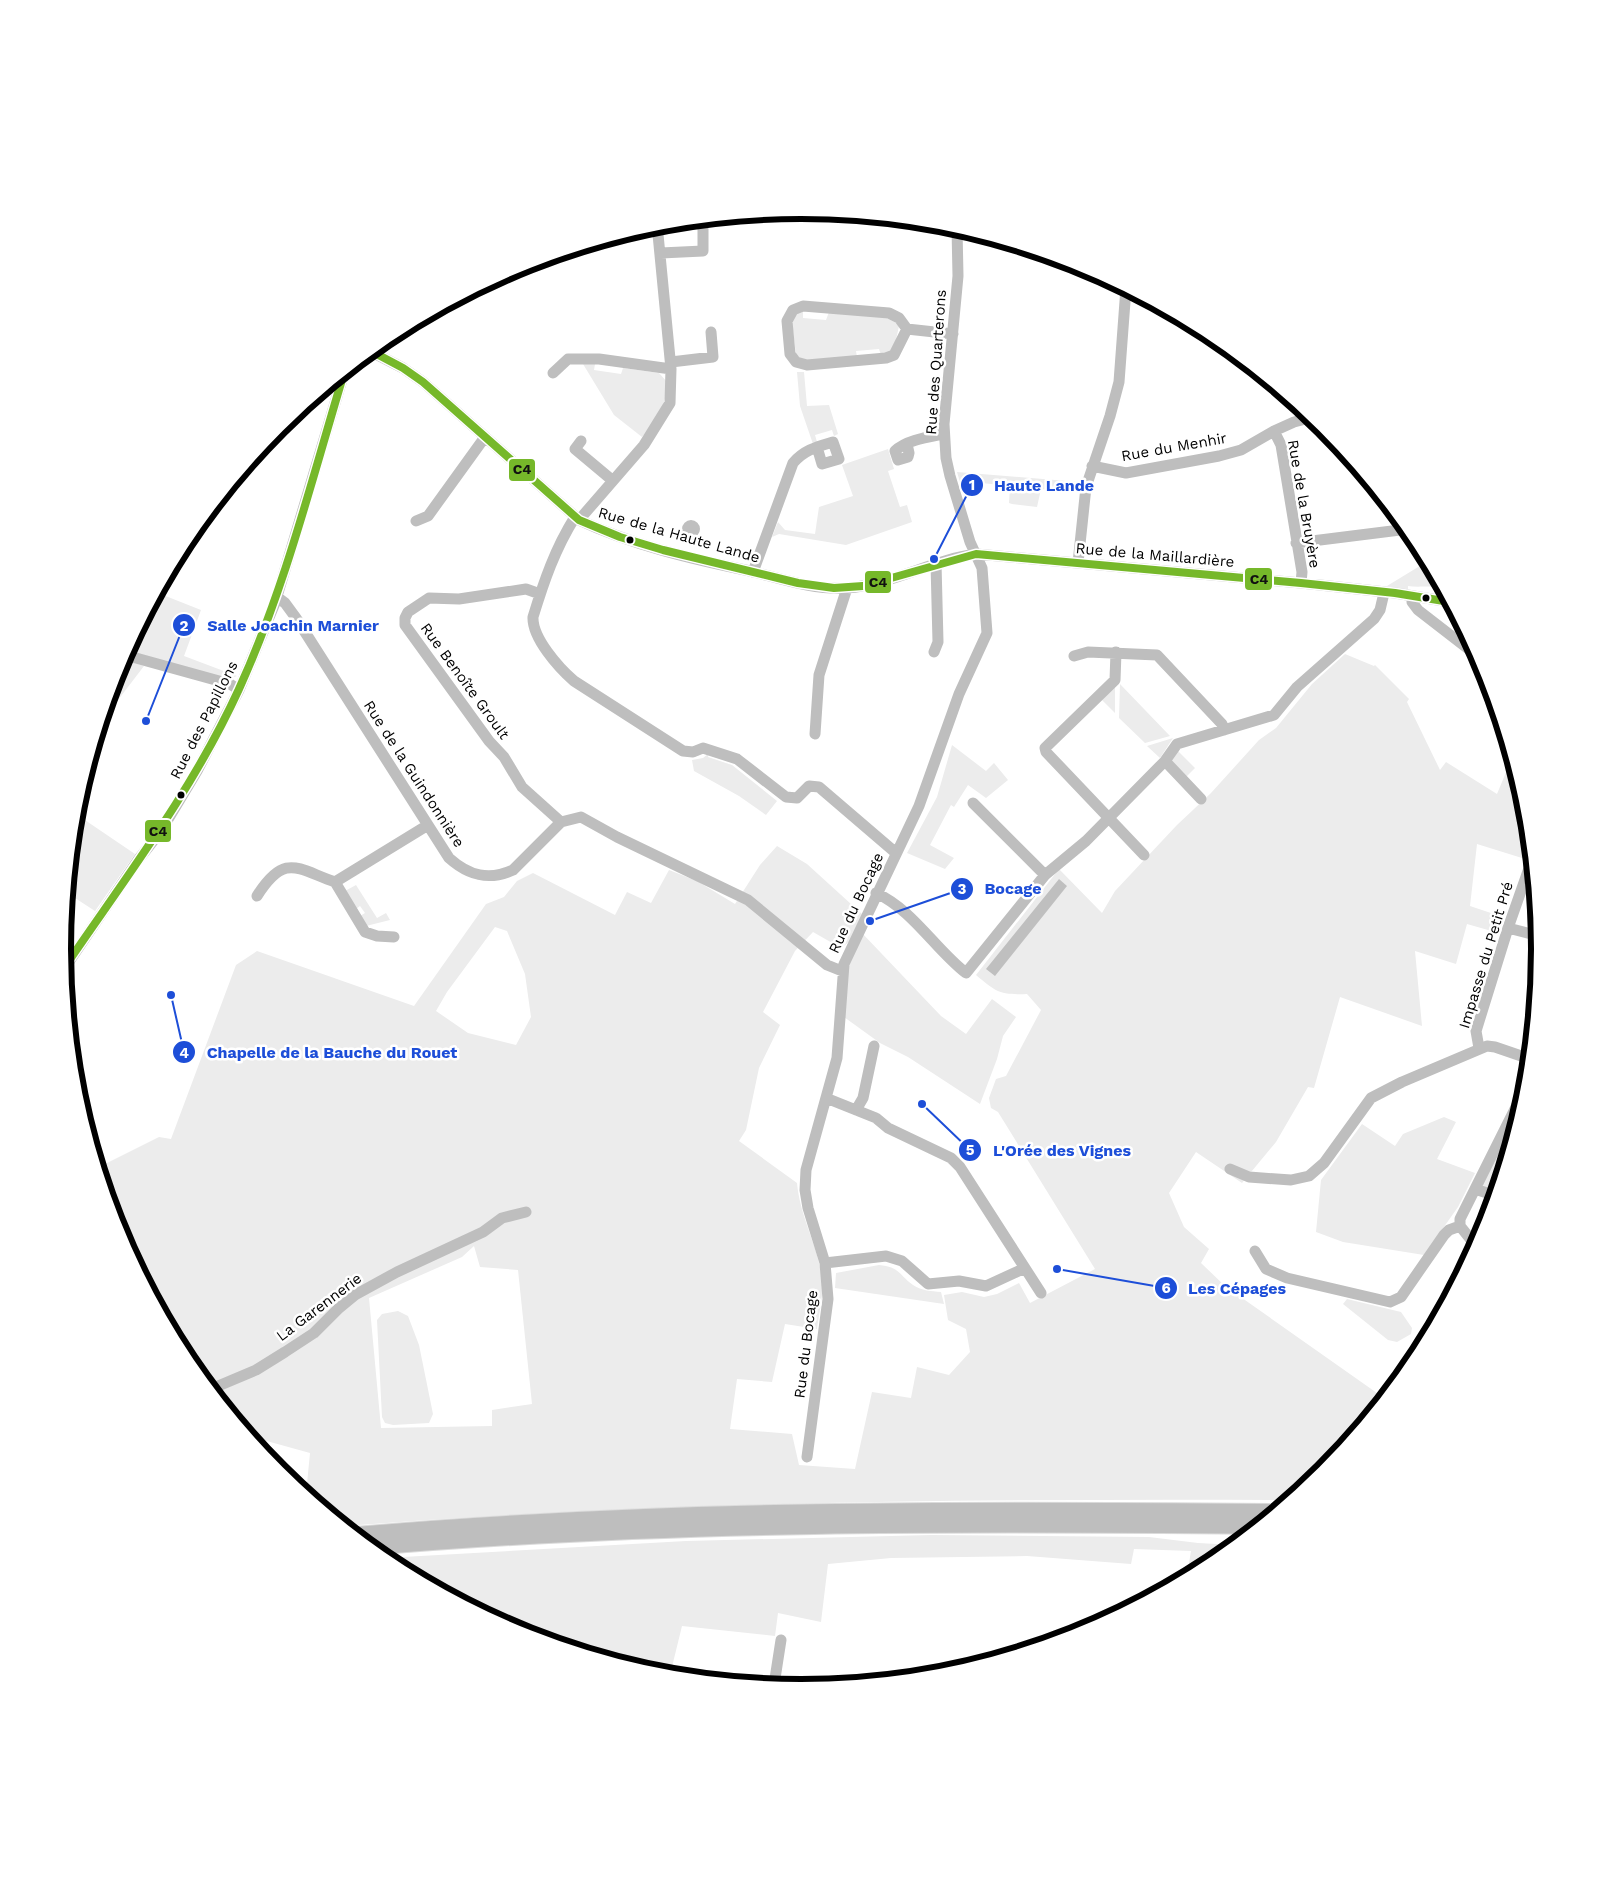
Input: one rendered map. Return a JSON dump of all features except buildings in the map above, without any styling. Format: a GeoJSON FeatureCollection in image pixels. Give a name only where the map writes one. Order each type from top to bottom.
{"type":"FeatureCollection","features":[{"type":"Feature","properties":{"kind":"highway"},"geometry":{"type":"LineString","coordinates":[[366,1534],[518,1523],[714,1514],[885,1510],[1266,1512]]}},
{"type":"Feature","properties":{"kind":"highway"},"geometry":{"type":"LineString","coordinates":[[391,1552],[715,1534],[1027,1530],[1062,1524]]}},
{"type":"Feature","properties":{"kind":"highway"},"geometry":{"type":"LineString","coordinates":[[382,1546],[525,1536],[717,1528],[1062,1524],[1249,1526]]}},
{"type":"Feature","properties":{"kind":"street"},"geometry":{"type":"LineString","coordinates":[[661,253],[703,251],[703,229]]}},
{"type":"Feature","properties":{"kind":"street"},"geometry":{"type":"LineString","coordinates":[[659,233],[671,366],[670,403],[644,445],[577,519],[560,541],[549,565],[532,626],[562,670],[574,681],[683,751],[693,752],[703,748],[737,759],[786,797],[797,798],[809,786],[819,786],[896,853]]}},
{"type":"Feature","properties":{"kind":"street","name":"Rue des Quarterons"},"geometry":{"type":"LineString","coordinates":[[958,236],[959,257],[944,434],[950,476],[970,542],[976,554]]}},
{"type":"Feature","properties":{"kind":"street"},"geometry":{"type":"LineString","coordinates":[[1078,563],[1086,487],[1110,416],[1119,382],[1125,295]]}},
{"type":"Feature","properties":{"kind":"street"},"geometry":{"type":"LineString","coordinates":[[803,306],[889,313],[899,318],[906,329],[894,355],[886,358],[807,366],[796,362],[790,354],[787,321],[793,310],[803,306]]}},
{"type":"Feature","properties":{"kind":"street"},"geometry":{"type":"LineString","coordinates":[[906,329],[953,334]]}},
{"type":"Feature","properties":{"kind":"street"},"geometry":{"type":"LineString","coordinates":[[553,373],[568,359],[599,359],[671,366],[713,357],[711,332]]}},
{"type":"Feature","properties":{"kind":"street","name":"Rue de la Haute Lande"},"geometry":{"type":"LineString","coordinates":[[378,355],[403,368],[423,382],[577,519],[620,537],[703,561],[814,587],[847,588],[886,580],[976,554]]}},
{"type":"Feature","properties":{"kind":"street","name":"Rue des Papillons"},"geometry":{"type":"LineString","coordinates":[[71,958],[166,823],[197,772],[239,690],[277,597],[341,383]]}},
{"type":"Feature","properties":{"kind":"street","name":"Rue du Menhir"},"geometry":{"type":"LineString","coordinates":[[1092,466],[1126,473],[1174,465],[1241,450],[1274,431],[1304,419]]}},
{"type":"Feature","properties":{"kind":"street","name":"Rue de la Bruyère"},"geometry":{"type":"LineString","coordinates":[[1274,431],[1281,445],[1302,583]]}},
{"type":"Feature","properties":{"kind":"street"},"geometry":{"type":"LineString","coordinates":[[906,444],[944,434]]}},
{"type":"Feature","properties":{"kind":"street"},"geometry":{"type":"LineString","coordinates":[[416,521],[428,516],[485,437]]}},
{"type":"Feature","properties":{"kind":"street"},"geometry":{"type":"LineString","coordinates":[[581,441],[575,450],[612,480]]}},
{"type":"Feature","properties":{"kind":"street"},"geometry":{"type":"LineString","coordinates":[[752,572],[793,463],[803,452],[817,447]]}},
{"type":"Feature","properties":{"kind":"street"},"geometry":{"type":"LineString","coordinates":[[1296,543],[1400,530]]}},
{"type":"Feature","properties":{"kind":"street","name":"Rue de la Maillardière"},"geometry":{"type":"LineString","coordinates":[[976,554],[1302,583],[1443,601]]}},
{"type":"Feature","properties":{"kind":"street","name":"Rue du Bocage"},"geometry":{"type":"LineString","coordinates":[[806,1457],[828,1299],[825,1263],[808,1208],[805,1190],[806,1170],[837,1058],[842,971],[846,957],[876,893],[920,806],[957,699],[987,633],[982,568],[976,554]]}},
{"type":"Feature","properties":{"kind":"street"},"geometry":{"type":"LineString","coordinates":[[934,652],[938,642],[936,564]]}},
{"type":"Feature","properties":{"kind":"street"},"geometry":{"type":"LineString","coordinates":[[814,734],[820,675],[847,588]]}},
{"type":"Feature","properties":{"kind":"street","name":"Rue Benoîte Groult"},"geometry":{"type":"LineString","coordinates":[[540,594],[526,589],[458,599],[429,598],[408,612],[405,618],[405,625],[489,742],[504,757],[522,787],[561,822]]}},
{"type":"Feature","properties":{"kind":"street"},"geometry":{"type":"LineString","coordinates":[[876,893],[886,898],[911,919],[966,973],[1045,875],[1078,849],[1165,761],[1177,744],[1274,715],[1297,686],[1374,619],[1380,610],[1384,593]]}},
{"type":"Feature","properties":{"kind":"street"},"geometry":{"type":"LineString","coordinates":[[1412,596],[1414,606],[1465,646]]}},
{"type":"Feature","properties":{"kind":"street","name":"Rue de la Guindonnière"},"geometry":{"type":"LineString","coordinates":[[277,597],[285,603],[296,618],[449,858],[460,868],[471,873],[491,877],[513,870],[561,822]]}},
{"type":"Feature","properties":{"kind":"street"},"geometry":{"type":"LineString","coordinates":[[1074,656],[1088,652],[1157,655],[1222,724],[1224,730]]}},
{"type":"Feature","properties":{"kind":"street"},"geometry":{"type":"LineString","coordinates":[[1116,652],[1115,680],[1045,748],[1046,752],[1144,855]]}},
{"type":"Feature","properties":{"kind":"street"},"geometry":{"type":"LineString","coordinates":[[133,657],[230,684],[239,690]]}},
{"type":"Feature","properties":{"kind":"street"},"geometry":{"type":"LineString","coordinates":[[1165,761],[1201,799]]}},
{"type":"Feature","properties":{"kind":"street"},"geometry":{"type":"LineString","coordinates":[[973,803],[1045,875]]}},
{"type":"Feature","properties":{"kind":"street"},"geometry":{"type":"LineString","coordinates":[[561,822],[582,817],[617,837],[748,900],[827,965],[842,971]]}},
{"type":"Feature","properties":{"kind":"street"},"geometry":{"type":"LineString","coordinates":[[334,882],[428,825]]}},
{"type":"Feature","properties":{"kind":"street"},"geometry":{"type":"LineString","coordinates":[[258,896],[266,882],[288,866],[299,867],[334,882],[365,932],[377,936],[394,937]]}},
{"type":"Feature","properties":{"kind":"street","name":"Impasse du Petit Pré"},"geometry":{"type":"LineString","coordinates":[[1479,1048],[1476,1030],[1528,872]]}},
{"type":"Feature","properties":{"kind":"street"},"geometry":{"type":"LineString","coordinates":[[1508,928],[1531,934]]}},
{"type":"Feature","properties":{"kind":"street"},"geometry":{"type":"LineString","coordinates":[[856,1110],[863,1098],[874,1046]]}},
{"type":"Feature","properties":{"kind":"street"},"geometry":{"type":"LineString","coordinates":[[1230,1169],[1249,1178],[1291,1180],[1309,1176],[1324,1163],[1371,1098],[1479,1048],[1495,1047],[1524,1057]]}},
{"type":"Feature","properties":{"kind":"street"},"geometry":{"type":"LineString","coordinates":[[826,1098],[876,1118],[888,1128],[952,1158],[960,1167],[1042,1293]]}},
{"type":"Feature","properties":{"kind":"street"},"geometry":{"type":"LineString","coordinates":[[1471,1239],[1460,1226],[1460,1219],[1474,1189],[1509,1129]]}},
{"type":"Feature","properties":{"kind":"street"},"geometry":{"type":"LineString","coordinates":[[1474,1189],[1489,1194]]}},
{"type":"Feature","properties":{"kind":"street","name":"La Garennerie"},"geometry":{"type":"LineString","coordinates":[[217,1387],[256,1370],[286,1352],[314,1333],[338,1309],[355,1296],[397,1272],[483,1232],[502,1218],[526,1212]]}},
{"type":"Feature","properties":{"kind":"street"},"geometry":{"type":"LineString","coordinates":[[1255,1251],[1266,1269],[1287,1278],[1390,1302],[1401,1296],[1444,1235],[1460,1226]]}},
{"type":"Feature","properties":{"kind":"street"},"geometry":{"type":"LineString","coordinates":[[825,1263],[886,1256],[902,1261],[928,1284],[959,1281],[982,1287],[1025,1268]]}},
{"type":"Feature","properties":{"kind":"street"},"geometry":{"type":"LineString","coordinates":[[775,1678],[781,1640]]}},
{"type":"Feature","properties":{"kind":"shaded area"},"geometry":{"type":"Polygon","coordinates":[[[803,310],[803,318],[826,320],[829,312],[892,318],[899,326],[894,349],[881,355],[879,349],[856,351],[857,357],[804,361],[796,355],[792,322],[797,312],[803,310]]]}},
{"type":"Feature","properties":{"kind":"shaded area"},"geometry":{"type":"Polygon","coordinates":[[[583,364],[595,364],[594,370],[621,374],[623,368],[659,373],[668,383],[660,412],[642,437],[614,415],[583,364]]]}},
{"type":"Feature","properties":{"kind":"shaded area"},"geometry":{"type":"Polygon","coordinates":[[[797,372],[804,372],[807,406],[829,405],[838,434],[834,436],[832,430],[815,435],[817,442],[813,444],[800,406],[797,372]]]}},
{"type":"Feature","properties":{"kind":"shaded area"},"geometry":{"type":"Polygon","coordinates":[[[888,449],[894,469],[888,471],[900,507],[907,505],[912,522],[846,545],[779,534],[772,537],[778,522],[785,530],[815,534],[819,507],[853,496],[842,465],[888,449]]]}},
{"type":"Feature","properties":{"kind":"shaded area"},"geometry":{"type":"Polygon","coordinates":[[[957,472],[1079,482],[1078,492],[1041,489],[1037,507],[1012,504],[1009,503],[1010,486],[972,482],[970,497],[964,496],[957,472]]]}},
{"type":"Feature","properties":{"kind":"shaded area"},"geometry":{"type":"Polygon","coordinates":[[[691,520],[697,523],[700,529],[697,535],[691,538],[685,535],[682,529],[685,523],[691,520]]]}},
{"type":"Feature","properties":{"kind":"shaded area"},"geometry":{"type":"Polygon","coordinates":[[[1422,565],[1436,588],[1408,586],[1408,591],[1387,586],[1422,565]]]}},
{"type":"Feature","properties":{"kind":"shaded area"},"geometry":{"type":"Polygon","coordinates":[[[163,595],[201,610],[184,656],[237,676],[228,679],[135,653],[163,595]]]}},
{"type":"Feature","properties":{"kind":"shaded area"},"geometry":{"type":"Polygon","coordinates":[[[1345,654],[1375,665],[1409,699],[1407,702],[1440,770],[1446,762],[1497,794],[1508,766],[1518,807],[1526,859],[1477,844],[1470,906],[1500,916],[1495,932],[1467,924],[1456,964],[1415,951],[1422,1026],[1340,997],[1314,1088],[1308,1087],[1276,1142],[1242,1183],[1196,1152],[1169,1193],[1184,1227],[1209,1249],[1201,1263],[1225,1286],[1380,1395],[1318,1465],[1281,1500],[817,1503],[581,1511],[354,1525],[307,1486],[310,1453],[261,1439],[222,1394],[194,1355],[169,1314],[147,1272],[127,1228],[104,1164],[159,1137],[171,1139],[236,965],[257,951],[414,1006],[486,904],[504,897],[517,881],[533,873],[615,915],[627,892],[651,903],[669,870],[697,881],[735,904],[760,865],[777,846],[807,864],[862,914],[850,941],[841,948],[813,932],[795,951],[763,1012],[780,1025],[759,1068],[746,1130],[739,1141],[797,1183],[802,1208],[820,1266],[822,1278],[821,1304],[817,1329],[785,1324],[772,1382],[737,1379],[730,1429],[792,1434],[799,1465],[855,1469],[872,1392],[911,1398],[917,1367],[949,1375],[970,1352],[966,1329],[948,1320],[944,1295],[962,1292],[984,1297],[997,1294],[1019,1283],[1030,1303],[1095,1269],[998,1112],[991,1108],[989,1098],[996,1079],[1006,1076],[1041,1010],[1027,994],[1004,993],[994,989],[976,975],[1059,869],[1102,913],[1115,891],[1177,825],[1211,793],[1259,740],[1276,728],[1312,684],[1345,654]],[[495,927],[447,992],[436,1011],[468,1033],[516,1045],[531,1017],[525,974],[507,931],[495,927]],[[474,1246],[462,1257],[369,1298],[381,1428],[492,1426],[492,1410],[532,1404],[518,1270],[480,1267],[474,1246]]]}},
{"type":"Feature","properties":{"kind":"shaded area"},"geometry":{"type":"Polygon","coordinates":[[[131,662],[144,666],[113,707],[131,662]]]}},
{"type":"Feature","properties":{"kind":"shaded area"},"geometry":{"type":"Polygon","coordinates":[[[1115,683],[1115,713],[1100,698],[1115,683]]]}},
{"type":"Feature","properties":{"kind":"shaded area"},"geometry":{"type":"Polygon","coordinates":[[[1120,684],[1170,736],[1145,743],[1119,718],[1120,684]]]}},
{"type":"Feature","properties":{"kind":"shaded area"},"geometry":{"type":"Polygon","coordinates":[[[1173,738],[1160,758],[1147,746],[1173,738]]]}},
{"type":"Feature","properties":{"kind":"shaded area"},"geometry":{"type":"Polygon","coordinates":[[[952,745],[986,771],[994,763],[1008,780],[986,798],[968,785],[954,807],[951,805],[930,845],[954,858],[945,869],[907,853],[937,797],[952,745]]]}},
{"type":"Feature","properties":{"kind":"shaded area"},"geometry":{"type":"Polygon","coordinates":[[[1177,750],[1195,768],[1186,777],[1169,760],[1177,750]]]}},
{"type":"Feature","properties":{"kind":"shaded area"},"geometry":{"type":"Polygon","coordinates":[[[709,753],[708,757],[732,765],[777,801],[766,815],[739,796],[694,771],[692,760],[703,758],[709,753]]]}},
{"type":"Feature","properties":{"kind":"shaded area"},"geometry":{"type":"Polygon","coordinates":[[[83,819],[135,854],[95,911],[75,898],[73,900],[77,854],[83,819]]]}},
{"type":"Feature","properties":{"kind":"shaded area"},"geometry":{"type":"Polygon","coordinates":[[[1059,879],[1067,886],[995,976],[986,969],[1059,879]]]}},
{"type":"Feature","properties":{"kind":"shaded area"},"geometry":{"type":"Polygon","coordinates":[[[356,885],[377,918],[386,913],[390,920],[366,926],[360,916],[365,913],[360,906],[356,909],[345,891],[356,885]]]}},
{"type":"Feature","properties":{"kind":"shaded area"},"geometry":{"type":"Polygon","coordinates":[[[861,932],[941,1016],[966,1034],[992,999],[1016,1017],[1003,1036],[997,1059],[980,1104],[908,1057],[880,1043],[844,1017],[847,968],[861,932]]]}},
{"type":"Feature","properties":{"kind":"shaded area"},"geometry":{"type":"Polygon","coordinates":[[[1444,1117],[1456,1122],[1437,1159],[1475,1173],[1458,1207],[1424,1255],[1343,1242],[1316,1232],[1321,1180],[1362,1124],[1395,1146],[1403,1134],[1444,1117]]]}},
{"type":"Feature","properties":{"kind":"shaded area"},"geometry":{"type":"Polygon","coordinates":[[[1508,1134],[1491,1189],[1484,1188],[1482,1184],[1508,1134]]]}},
{"type":"Feature","properties":{"kind":"shaded area"},"geometry":{"type":"Polygon","coordinates":[[[879,1265],[895,1270],[913,1285],[941,1292],[944,1304],[835,1288],[836,1273],[879,1265]]]}},
{"type":"Feature","properties":{"kind":"shaded area"},"geometry":{"type":"Polygon","coordinates":[[[1347,1299],[1401,1312],[1412,1328],[1411,1334],[1397,1342],[1388,1340],[1343,1304],[1347,1299]]]}},
{"type":"Feature","properties":{"kind":"shaded area"},"geometry":{"type":"Polygon","coordinates":[[[398,1311],[408,1316],[419,1345],[433,1414],[429,1423],[393,1425],[385,1423],[382,1417],[377,1320],[382,1314],[398,1311]]]}},
{"type":"Feature","properties":{"kind":"shaded area"},"geometry":{"type":"Polygon","coordinates":[[[931,1535],[1149,1537],[1223,1544],[1188,1568],[1191,1551],[1134,1549],[1131,1564],[1027,1556],[891,1558],[828,1564],[821,1622],[778,1613],[775,1636],[682,1626],[672,1667],[612,1654],[522,1624],[436,1581],[398,1557],[686,1541],[931,1535]]]}},
{"type":"Feature","properties":{"kind":"transit line","name":"C4"},"geometry":{"type":"LineString","coordinates":[[378,355],[403,368],[423,382],[579,520],[620,537],[663,550],[798,583],[834,588],[863,586],[976,554],[1301,583],[1395,593],[1443,601]]}},
{"type":"Feature","properties":{"kind":"transit line","name":"C4"},"geometry":{"type":"LineString","coordinates":[[71,957],[180,798],[221,726],[239,689],[284,573],[341,383]]}},
{"type":"Feature","properties":{"kind":"place","name":"Haute Lande"},"geometry":{"type":"Point","coordinates":[934,559]}},
{"type":"Feature","properties":{"kind":"place","name":"Salle Joachin Marnier"},"geometry":{"type":"Point","coordinates":[146,721]}},
{"type":"Feature","properties":{"kind":"place","name":"Bocage"},"geometry":{"type":"Point","coordinates":[870,921]}},
{"type":"Feature","properties":{"kind":"place","name":"Chapelle de la Bauche du Rouet"},"geometry":{"type":"Point","coordinates":[171,995]}},
{"type":"Feature","properties":{"kind":"place","name":"L'Orée des Vignes"},"geometry":{"type":"Point","coordinates":[922,1104]}},
{"type":"Feature","properties":{"kind":"place","name":"Les Cépages"},"geometry":{"type":"Point","coordinates":[1057,1269]}}]}
